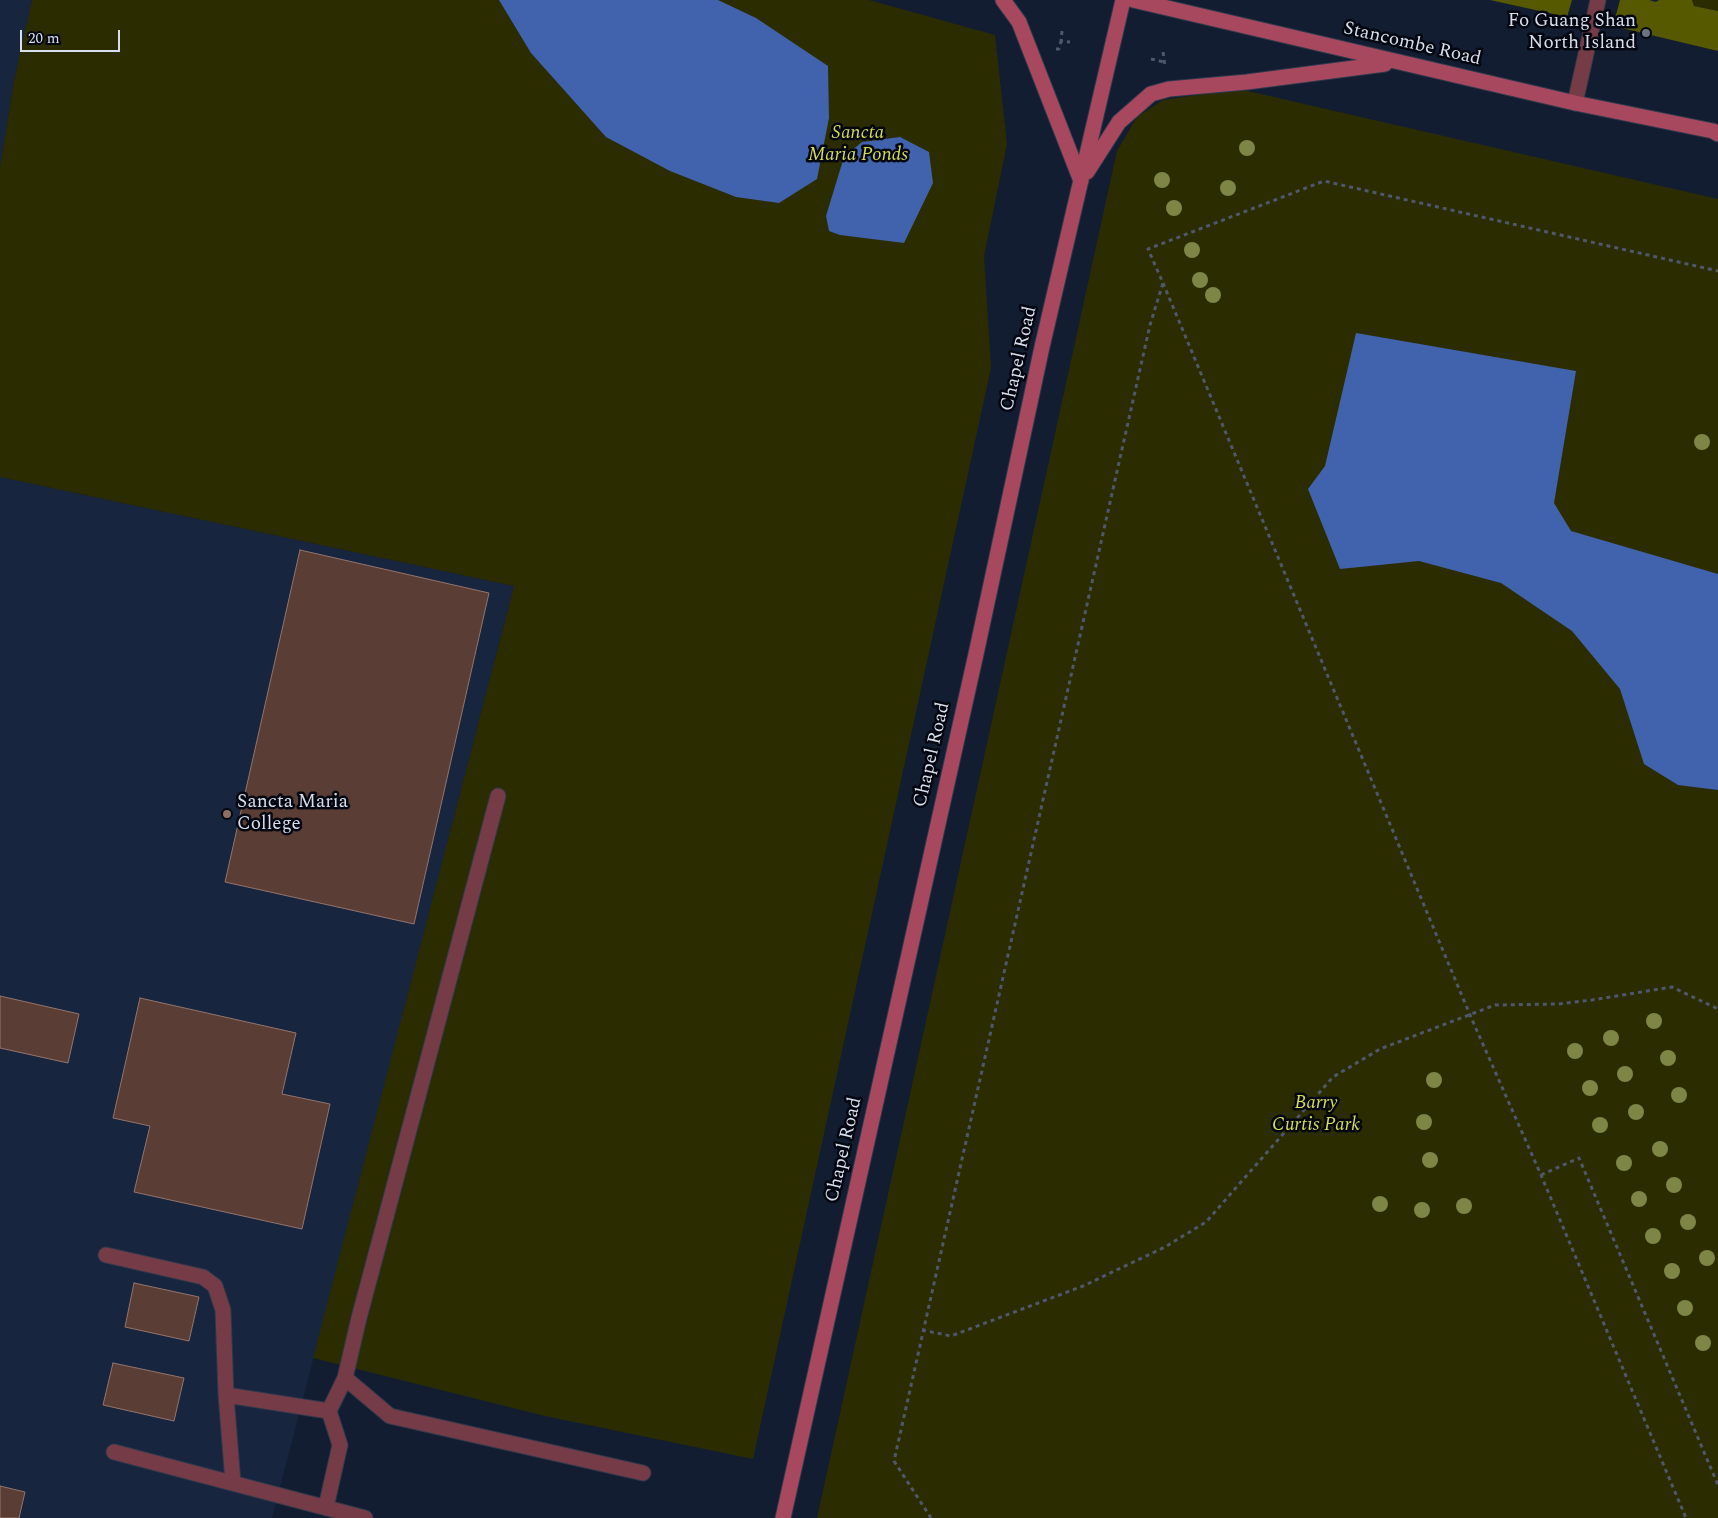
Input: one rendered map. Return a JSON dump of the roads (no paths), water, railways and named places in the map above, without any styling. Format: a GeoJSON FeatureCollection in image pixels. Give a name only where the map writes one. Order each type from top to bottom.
{"type":"FeatureCollection","features":[{"type":"Feature","properties":{"kind":"main road"},"geometry":{"type":"LineString","coordinates":[[1003,0],[1019,22],[1081,181]]}},
{"type":"Feature","properties":{"kind":"main road","name":"Chapel Road"},"geometry":{"type":"LineString","coordinates":[[783,1518],[972,674],[1042,347],[1123,0]]}},
{"type":"Feature","properties":{"kind":"main road","name":"Stancombe Road"},"geometry":{"type":"LineString","coordinates":[[1133,0],[1575,103],[1716,132]]}},
{"type":"Feature","properties":{"kind":"main road"},"geometry":{"type":"LineString","coordinates":[[1081,181],[1119,122],[1151,94],[1169,90],[1400,63]]}},
{"type":"Feature","properties":{"kind":"lane"},"geometry":{"type":"LineString","coordinates":[[1575,103],[1598,0]]}},
{"type":"Feature","properties":{"kind":"lane"},"geometry":{"type":"LineString","coordinates":[[326,1507],[340,1445],[329,1411],[345,1378],[359,1318],[498,796]]}},
{"type":"Feature","properties":{"kind":"lane"},"geometry":{"type":"LineString","coordinates":[[106,1254],[203,1277],[215,1286],[223,1310],[226,1395],[233,1482]]}},
{"type":"Feature","properties":{"kind":"lane"},"geometry":{"type":"LineString","coordinates":[[345,1378],[390,1416],[643,1473]]}},
{"type":"Feature","properties":{"kind":"lane"},"geometry":{"type":"LineString","coordinates":[[226,1395],[329,1411]]}},
{"type":"Feature","properties":{"kind":"lane"},"geometry":{"type":"LineString","coordinates":[[114,1452],[365,1518]]}},
{"type":"Feature","properties":{"kind":"water"},"geometry":{"type":"Polygon","coordinates":[[[499,0],[718,0],[756,18],[828,66],[829,118],[817,179],[779,203],[736,197],[670,171],[606,137],[531,53],[499,0]]]}},
{"type":"Feature","properties":{"kind":"water"},"geometry":{"type":"Polygon","coordinates":[[[900,137],[929,152],[933,183],[904,243],[840,235],[829,231],[826,216],[844,157],[862,142],[900,137]]]}},
{"type":"Feature","properties":{"kind":"water"},"geometry":{"type":"Polygon","coordinates":[[[1356,333],[1576,371],[1554,503],[1571,531],[1718,574],[1718,790],[1678,785],[1644,764],[1620,689],[1572,631],[1501,583],[1419,561],[1340,569],[1308,489],[1325,466],[1356,333]]]}},
{"type":"Feature","properties":{"kind":"place","name":"Fo Guang Shan North Island"},"geometry":{"type":"Point","coordinates":[1646,33]}},
{"type":"Feature","properties":{"kind":"place","name":"Sancta Maria College"},"geometry":{"type":"Point","coordinates":[227,814]}},
{"type":"Feature","properties":{"kind":"park label","name":"Sancta Maria Ponds"},"geometry":{"type":"Point","coordinates":[858,145]}},
{"type":"Feature","properties":{"kind":"park label","name":"Barry Curtis Park"},"geometry":{"type":"Point","coordinates":[1316,1115]}}]}
